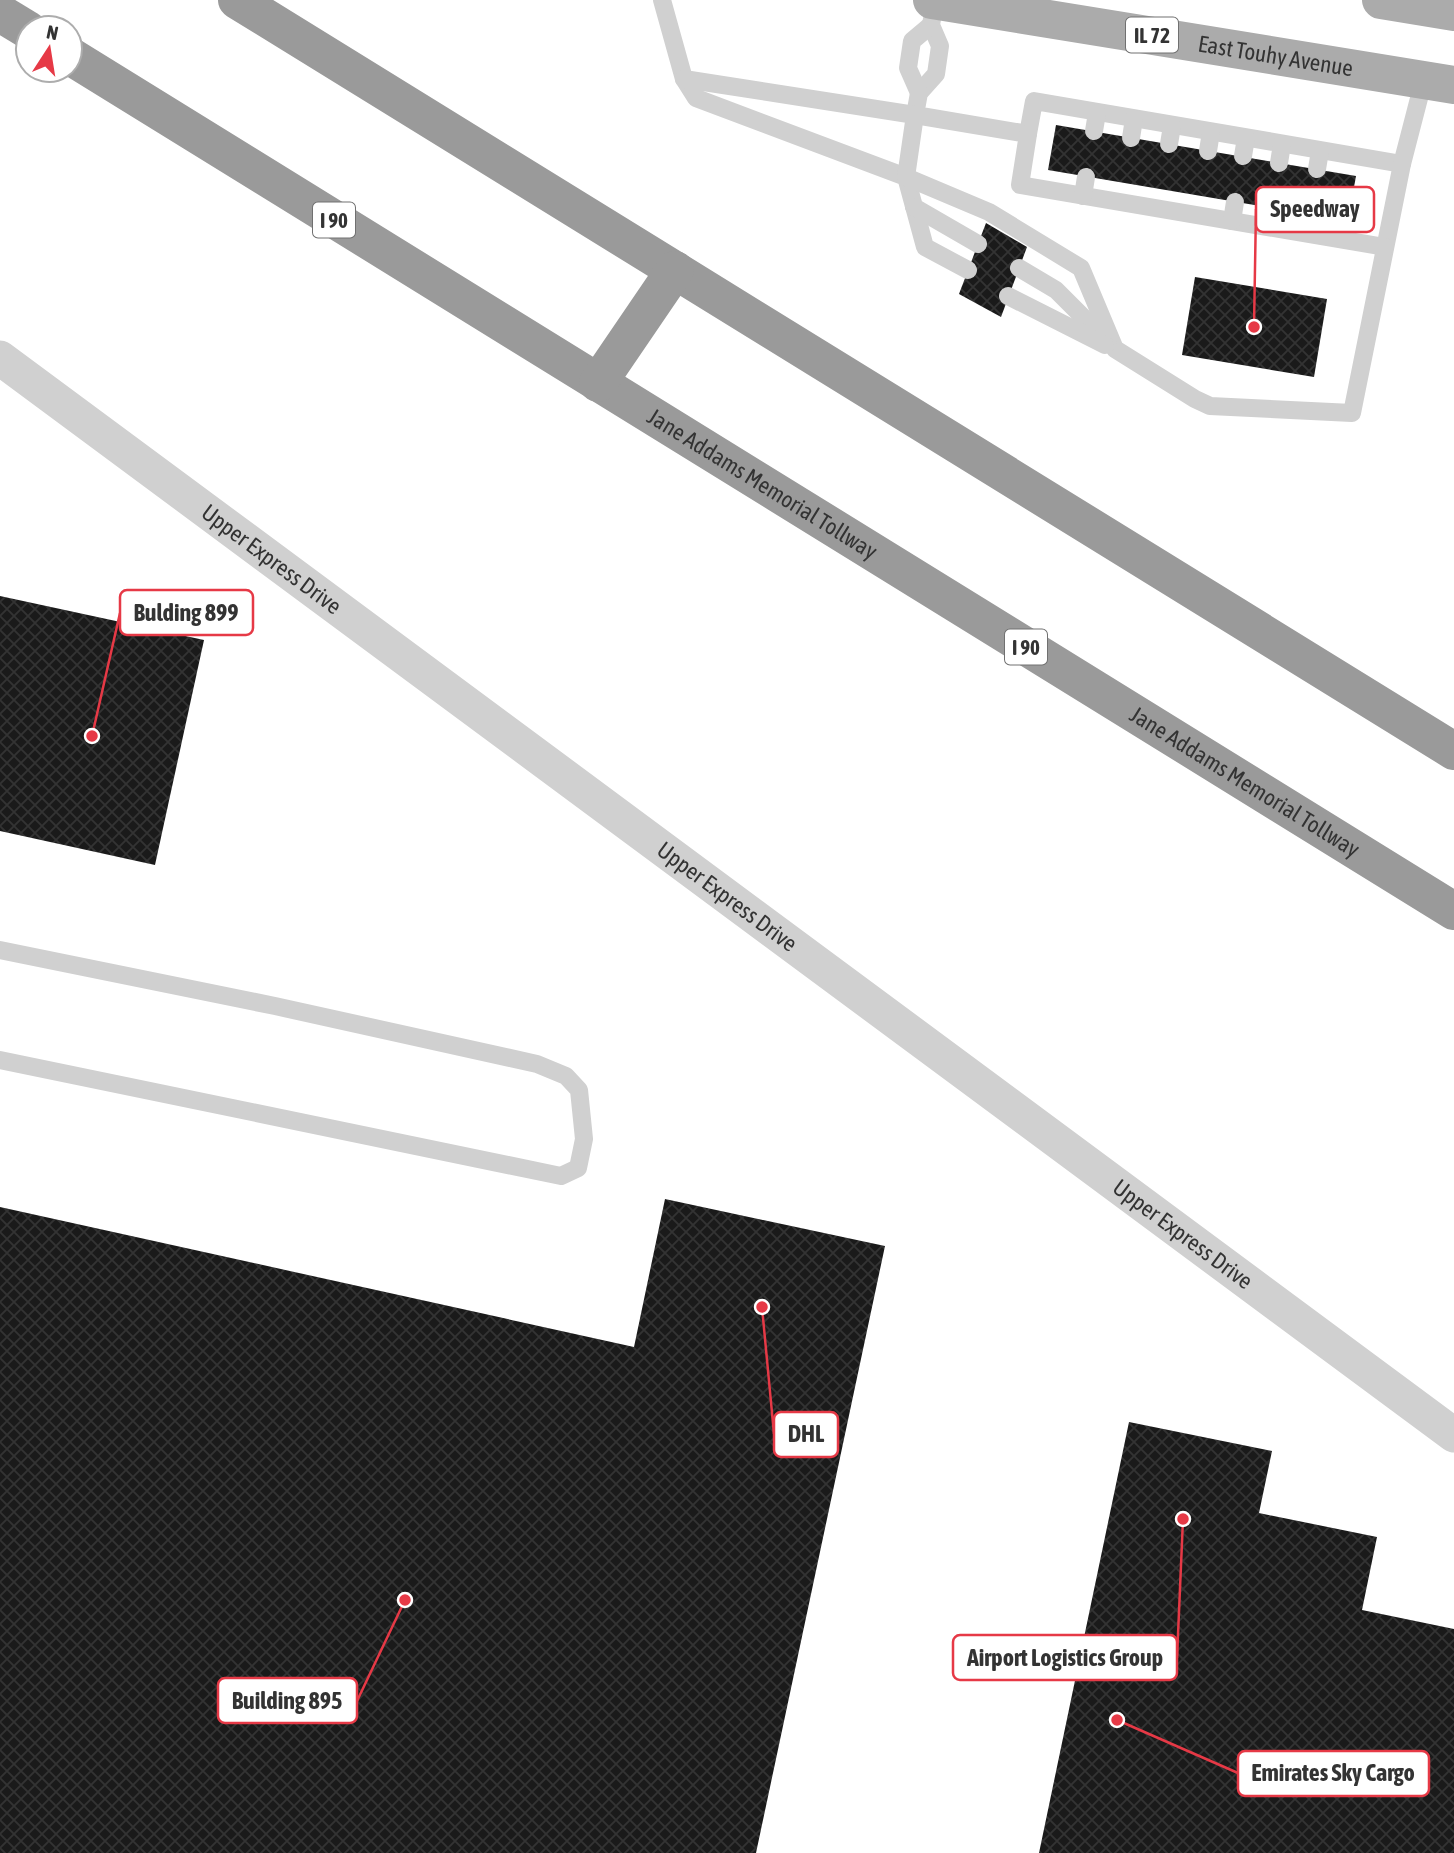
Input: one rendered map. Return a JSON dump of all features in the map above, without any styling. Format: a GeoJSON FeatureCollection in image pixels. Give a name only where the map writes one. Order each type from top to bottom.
{"type":"FeatureCollection","features":[{"type":"Feature","properties":{"kind":"highway"},"geometry":{"type":"LineString","coordinates":[[237,0],[1454,751]]}},
{"type":"Feature","properties":{"kind":"highway","name":"Jane Addams Memorial Tollway"},"geometry":{"type":"LineString","coordinates":[[84,65],[1454,911]]}},
{"type":"Feature","properties":{"kind":"highway"},"geometry":{"type":"LineString","coordinates":[[598,383],[675,270]]}},
{"type":"Feature","properties":{"kind":"main road"},"geometry":{"type":"LineString","coordinates":[[1381,0],[1454,12]]}},
{"type":"Feature","properties":{"kind":"main road","name":"East Touhy Avenue"},"geometry":{"type":"LineString","coordinates":[[933,6],[1439,82]]}},
{"type":"Feature","properties":{"kind":"street","name":"Upper Express Drive"},"geometry":{"type":"LineString","coordinates":[[0,358],[1454,1435]]}},
{"type":"Feature","properties":{"kind":"lane"},"geometry":{"type":"LineString","coordinates":[[662,0],[684,79],[696,98],[906,177],[989,212],[1081,268],[1115,349]]}},
{"type":"Feature","properties":{"kind":"lane"},"geometry":{"type":"LineString","coordinates":[[919,93],[908,68],[912,41],[933,6]]}},
{"type":"Feature","properties":{"kind":"lane"},"geometry":{"type":"LineString","coordinates":[[933,6],[940,46],[936,74],[919,93],[906,177],[925,247],[968,270]]}},
{"type":"Feature","properties":{"kind":"lane"},"geometry":{"type":"LineString","coordinates":[[684,79],[1028,134]]}},
{"type":"Feature","properties":{"kind":"lane"},"geometry":{"type":"LineString","coordinates":[[1008,296],[1115,349],[1210,406],[1352,413],[1402,164],[1439,82]]}},
{"type":"Feature","properties":{"kind":"lane"},"geometry":{"type":"LineString","coordinates":[[1385,247],[1020,185],[1034,101],[1096,122],[1134,119],[1402,164]]}},
{"type":"Feature","properties":{"kind":"lane"},"geometry":{"type":"LineString","coordinates":[[1131,138],[1134,119]]}},
{"type":"Feature","properties":{"kind":"lane"},"geometry":{"type":"LineString","coordinates":[[1169,144],[1172,126]]}},
{"type":"Feature","properties":{"kind":"lane"},"geometry":{"type":"LineString","coordinates":[[1208,150],[1211,132]]}},
{"type":"Feature","properties":{"kind":"lane"},"geometry":{"type":"LineString","coordinates":[[1243,156],[1246,138]]}},
{"type":"Feature","properties":{"kind":"lane"},"geometry":{"type":"LineString","coordinates":[[1279,163],[1282,144]]}},
{"type":"Feature","properties":{"kind":"lane"},"geometry":{"type":"LineString","coordinates":[[1317,169],[1320,150]]}},
{"type":"Feature","properties":{"kind":"lane"},"geometry":{"type":"LineString","coordinates":[[1083,196],[1086,177]]}},
{"type":"Feature","properties":{"kind":"lane"},"geometry":{"type":"LineString","coordinates":[[1120,202],[1123,183]]}},
{"type":"Feature","properties":{"kind":"lane"},"geometry":{"type":"LineString","coordinates":[[1158,208],[1161,190]]}},
{"type":"Feature","properties":{"kind":"lane"},"geometry":{"type":"LineString","coordinates":[[1196,214],[1199,196]]}},
{"type":"Feature","properties":{"kind":"lane"},"geometry":{"type":"LineString","coordinates":[[1232,221],[1235,202]]}},
{"type":"Feature","properties":{"kind":"lane"},"geometry":{"type":"LineString","coordinates":[[914,207],[978,244]]}},
{"type":"Feature","properties":{"kind":"lane"},"geometry":{"type":"LineString","coordinates":[[1268,227],[1271,208]]}},
{"type":"Feature","properties":{"kind":"lane"},"geometry":{"type":"LineString","coordinates":[[1305,233],[1309,215]]}},
{"type":"Feature","properties":{"kind":"lane"},"geometry":{"type":"LineString","coordinates":[[1019,268],[1056,290],[1115,349]]}},
{"type":"Feature","properties":{"kind":"lane"},"geometry":{"type":"LineString","coordinates":[[0,950],[275,1006],[537,1064],[566,1076],[579,1090],[584,1139],[578,1168],[561,1176],[0,1060]]}},
{"type":"Feature","properties":{"kind":"building"},"geometry":{"type":"Polygon","coordinates":[[[1056,125],[1356,176],[1348,221],[1048,170],[1056,125]]]}},
{"type":"Feature","properties":{"kind":"building"},"geometry":{"type":"Polygon","coordinates":[[[986,223],[1027,247],[1001,317],[959,294],[986,223]]]}},
{"type":"Feature","properties":{"kind":"building"},"geometry":{"type":"Polygon","coordinates":[[[1195,277],[1327,299],[1314,377],[1182,355],[1195,277]]]}},
{"type":"Feature","properties":{"kind":"building"},"geometry":{"type":"Polygon","coordinates":[[[0,596],[204,640],[155,865],[0,831],[0,596]]]}},
{"type":"Feature","properties":{"kind":"building"},"geometry":{"type":"Polygon","coordinates":[[[665,1199],[885,1246],[756,1853],[0,1853],[0,1207],[634,1347],[665,1199]]]}},
{"type":"Feature","properties":{"kind":"building"},"geometry":{"type":"Polygon","coordinates":[[[1129,1422],[1272,1451],[1259,1513],[1377,1537],[1362,1610],[1454,1629],[1454,1853],[1039,1853],[1129,1422]]]}},
{"type":"Feature","properties":{"kind":"place","name":"Speedway"},"geometry":{"type":"Point","coordinates":[1254,327]}},
{"type":"Feature","properties":{"kind":"place","name":"Bulding 899"},"geometry":{"type":"Point","coordinates":[92,736]}},
{"type":"Feature","properties":{"kind":"place","name":"DHL"},"geometry":{"type":"Point","coordinates":[762,1307]}},
{"type":"Feature","properties":{"kind":"place","name":"Airport Logistics Group"},"geometry":{"type":"Point","coordinates":[1183,1519]}},
{"type":"Feature","properties":{"kind":"place","name":"Building 895"},"geometry":{"type":"Point","coordinates":[405,1600]}},
{"type":"Feature","properties":{"kind":"place","name":"Emirates Sky Cargo"},"geometry":{"type":"Point","coordinates":[1117,1720]}}]}
